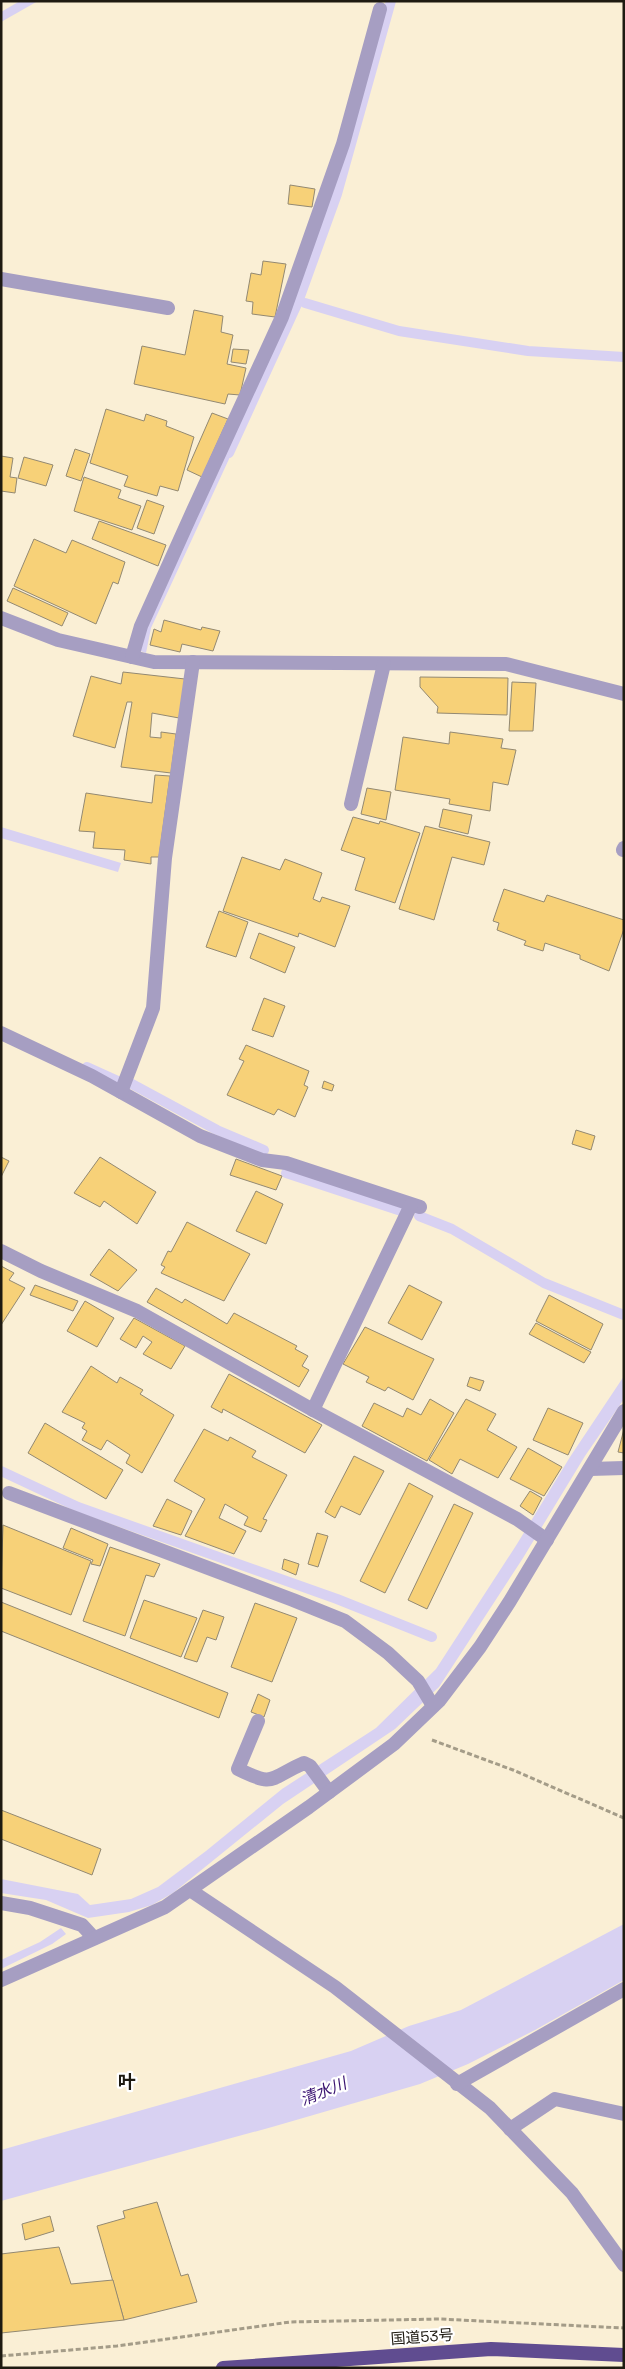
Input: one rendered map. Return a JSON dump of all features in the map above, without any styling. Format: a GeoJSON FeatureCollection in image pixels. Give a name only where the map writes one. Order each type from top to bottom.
{"type":"FeatureCollection","features":[{"type":"Feature","properties":{"kind":"highway","name":"国道53号"},"geometry":{"type":"LineString","coordinates":[[224,2368],[491,2349],[624,2355]]}},
{"type":"Feature","properties":{"kind":"street"},"geometry":{"type":"LineString","coordinates":[[132,657],[142,626],[282,317],[343,144],[380,9]]}},
{"type":"Feature","properties":{"kind":"street"},"geometry":{"type":"LineString","coordinates":[[1,279],[168,308]]}},
{"type":"Feature","properties":{"kind":"street"},"geometry":{"type":"LineString","coordinates":[[1,618],[58,640],[154,662],[506,664],[624,694]]}},
{"type":"Feature","properties":{"kind":"street"},"geometry":{"type":"LineString","coordinates":[[121,1092],[153,1008],[166,858],[194,662]]}},
{"type":"Feature","properties":{"kind":"street"},"geometry":{"type":"LineString","coordinates":[[351,804],[384,664]]}},
{"type":"Feature","properties":{"kind":"street"},"geometry":{"type":"LineString","coordinates":[[1,1034],[121,1092],[200,1136],[262,1160],[286,1164],[416,1206],[313,1410]]}},
{"type":"Feature","properties":{"kind":"street"},"geometry":{"type":"LineString","coordinates":[[1,1252],[137,1311],[313,1410],[517,1519],[547,1540]]}},
{"type":"Feature","properties":{"kind":"street"},"geometry":{"type":"LineString","coordinates":[[1,1980],[165,1907],[329,1792],[408,1731],[433,1706],[480,1647],[547,1540],[624,1410]]}},
{"type":"Feature","properties":{"kind":"street"},"geometry":{"type":"LineString","coordinates":[[590,1469],[624,1468]]}},
{"type":"Feature","properties":{"kind":"street"},"geometry":{"type":"LineString","coordinates":[[9,1493],[345,1621],[388,1653],[418,1681],[433,1706]]}},
{"type":"Feature","properties":{"kind":"street"},"geometry":{"type":"LineString","coordinates":[[258,1721],[238,1769],[261,1781],[278,1778],[290,1769],[304,1763],[310,1766],[329,1792]]}},
{"type":"Feature","properties":{"kind":"street"},"geometry":{"type":"LineString","coordinates":[[190,1890],[335,1987],[490,2108],[572,2193],[624,2265]]}},
{"type":"Feature","properties":{"kind":"street"},"geometry":{"type":"LineString","coordinates":[[1,1903],[30,1908],[82,1925],[94,1938]]}},
{"type":"Feature","properties":{"kind":"street"},"geometry":{"type":"LineString","coordinates":[[457,2084],[624,1989]]}},
{"type":"Feature","properties":{"kind":"street"},"geometry":{"type":"LineString","coordinates":[[510,2129],[555,2099],[624,2114]]}},
{"type":"Feature","properties":{"kind":"path"},"geometry":{"type":"LineString","coordinates":[[408,1731],[513,1770],[624,1818]]}},
{"type":"Feature","properties":{"kind":"path"},"geometry":{"type":"LineString","coordinates":[[1,2356],[118,2346],[290,2322],[439,2319],[624,2328]]}},
{"type":"Feature","properties":{"kind":"water"},"geometry":{"type":"Polygon","coordinates":[[[20,1],[38,1],[1,22],[1,12],[20,1]]]}},
{"type":"Feature","properties":{"kind":"water"},"geometry":{"type":"Polygon","coordinates":[[[233,439],[235,446],[151,628],[146,653],[140,651],[147,624],[233,439]]]}},
{"type":"Feature","properties":{"kind":"water"},"geometry":{"type":"Polygon","coordinates":[[[1,827],[121,863],[118,872],[1,838],[1,827]]]}},
{"type":"Feature","properties":{"kind":"water"},"geometry":{"type":"Polygon","coordinates":[[[624,1376],[624,1399],[585,1456],[523,1558],[439,1687],[395,1729],[283,1804],[173,1893],[152,1905],[129,1912],[88,1918],[46,1900],[1,1893],[1,1879],[78,1894],[90,1905],[131,1899],[158,1887],[206,1851],[282,1789],[376,1728],[436,1669],[517,1544],[570,1457],[624,1376]]]}},
{"type":"Feature","properties":{"kind":"water","name":"清水川"},"geometry":{"type":"Polygon","coordinates":[[[624,1924],[624,1980],[535,2030],[468,2064],[420,2084],[272,2127],[1,2201],[1,2150],[351,2051],[409,2026],[461,2010],[624,1924]]]}},
{"type":"Feature","properties":{"kind":"water"},"geometry":{"type":"Polygon","coordinates":[[[61,1928],[66,1934],[52,1944],[1,1969],[1,1960],[40,1942],[61,1928]]]}},
{"type":"Feature","properties":{"kind":"building"},"geometry":{"type":"Polygon","coordinates":[[[290,185],[315,189],[312,207],[288,204],[290,185]]]}},
{"type":"Feature","properties":{"kind":"building"},"geometry":{"type":"Polygon","coordinates":[[[263,261],[286,264],[275,317],[252,314],[253,302],[246,301],[251,273],[261,275],[263,261]]]}},
{"type":"Feature","properties":{"kind":"building"},"geometry":{"type":"Polygon","coordinates":[[[194,310],[223,316],[221,332],[233,335],[227,364],[246,368],[240,395],[228,394],[225,404],[134,384],[142,346],[185,355],[194,310]]]}},
{"type":"Feature","properties":{"kind":"building"},"geometry":{"type":"Polygon","coordinates":[[[233,349],[249,350],[246,364],[231,362],[233,349]]]}},
{"type":"Feature","properties":{"kind":"building"},"geometry":{"type":"Polygon","coordinates":[[[106,409],[144,421],[146,414],[167,421],[166,426],[194,437],[178,491],[160,486],[157,496],[124,486],[128,476],[90,463],[106,409]]]}},
{"type":"Feature","properties":{"kind":"building"},"geometry":{"type":"Polygon","coordinates":[[[212,413],[228,419],[202,477],[187,470],[212,413]]]}},
{"type":"Feature","properties":{"kind":"building"},"geometry":{"type":"Polygon","coordinates":[[[75,449],[90,454],[81,481],[66,476],[75,449]]]}},
{"type":"Feature","properties":{"kind":"building"},"geometry":{"type":"Polygon","coordinates":[[[1,456],[13,458],[10,477],[17,478],[15,493],[1,491],[1,456]]]}},
{"type":"Feature","properties":{"kind":"building"},"geometry":{"type":"Polygon","coordinates":[[[24,457],[53,465],[46,486],[18,478],[24,457]]]}},
{"type":"Feature","properties":{"kind":"building"},"geometry":{"type":"Polygon","coordinates":[[[84,477],[121,490],[118,498],[141,506],[132,530],[74,511],[84,477]]]}},
{"type":"Feature","properties":{"kind":"building"},"geometry":{"type":"Polygon","coordinates":[[[147,500],[164,506],[154,534],[137,528],[147,500]]]}},
{"type":"Feature","properties":{"kind":"building"},"geometry":{"type":"Polygon","coordinates":[[[99,521],[166,545],[158,566],[92,539],[99,521]]]}},
{"type":"Feature","properties":{"kind":"building"},"geometry":{"type":"Polygon","coordinates":[[[34,539],[66,553],[72,540],[125,562],[118,584],[113,582],[96,624],[14,586],[34,539]]]}},
{"type":"Feature","properties":{"kind":"building"},"geometry":{"type":"Polygon","coordinates":[[[13,588],[68,613],[62,626],[7,601],[13,588]]]}},
{"type":"Feature","properties":{"kind":"building"},"geometry":{"type":"Polygon","coordinates":[[[164,620],[201,630],[202,627],[220,631],[213,651],[182,644],[180,652],[150,645],[154,629],[161,632],[164,620]]]}},
{"type":"Feature","properties":{"kind":"building"},"geometry":{"type":"Polygon","coordinates":[[[123,672],[185,679],[179,718],[152,713],[150,737],[161,738],[161,732],[176,734],[171,773],[121,767],[132,702],[127,702],[115,748],[73,736],[91,676],[121,684],[123,672]]]}},
{"type":"Feature","properties":{"kind":"building"},"geometry":{"type":"Polygon","coordinates":[[[420,677],[508,678],[507,715],[437,713],[438,707],[420,687],[420,677]]]}},
{"type":"Feature","properties":{"kind":"building"},"geometry":{"type":"Polygon","coordinates":[[[512,682],[536,683],[533,731],[509,731],[512,682]]]}},
{"type":"Feature","properties":{"kind":"building"},"geometry":{"type":"Polygon","coordinates":[[[450,732],[503,739],[501,748],[516,750],[508,785],[493,782],[490,811],[449,804],[450,799],[395,790],[403,737],[449,744],[450,732]]]}},
{"type":"Feature","properties":{"kind":"building"},"geometry":{"type":"Polygon","coordinates":[[[155,775],[170,776],[159,857],[151,857],[151,864],[124,860],[125,850],[93,848],[95,832],[79,831],[86,793],[152,803],[155,775]]]}},
{"type":"Feature","properties":{"kind":"building"},"geometry":{"type":"Polygon","coordinates":[[[367,788],[391,792],[386,820],[361,814],[367,788]]]}},
{"type":"Feature","properties":{"kind":"building"},"geometry":{"type":"Polygon","coordinates":[[[443,809],[472,815],[468,834],[439,827],[443,809]]]}},
{"type":"Feature","properties":{"kind":"building"},"geometry":{"type":"Polygon","coordinates":[[[353,817],[379,824],[380,821],[420,833],[395,903],[355,890],[365,858],[341,850],[353,817]]]}},
{"type":"Feature","properties":{"kind":"building"},"geometry":{"type":"Polygon","coordinates":[[[425,826],[490,842],[484,865],[452,857],[434,920],[399,909],[425,826]]]}},
{"type":"Feature","properties":{"kind":"building"},"geometry":{"type":"Polygon","coordinates":[[[242,857],[280,870],[285,859],[322,873],[313,899],[320,902],[322,897],[350,906],[335,947],[299,933],[298,937],[223,911],[242,857]]]}},
{"type":"Feature","properties":{"kind":"building"},"geometry":{"type":"Polygon","coordinates":[[[504,889],[544,902],[547,895],[624,920],[624,929],[609,971],[580,959],[580,955],[545,943],[543,951],[524,945],[526,941],[497,930],[499,923],[493,921],[504,889]]]}},
{"type":"Feature","properties":{"kind":"building"},"geometry":{"type":"Polygon","coordinates":[[[219,911],[248,922],[236,957],[206,947],[219,911]]]}},
{"type":"Feature","properties":{"kind":"building"},"geometry":{"type":"Polygon","coordinates":[[[259,933],[295,947],[285,973],[250,958],[259,933]]]}},
{"type":"Feature","properties":{"kind":"building"},"geometry":{"type":"Polygon","coordinates":[[[264,998],[285,1006],[273,1037],[252,1030],[264,998]]]}},
{"type":"Feature","properties":{"kind":"building"},"geometry":{"type":"Polygon","coordinates":[[[246,1045],[309,1071],[304,1085],[308,1087],[295,1117],[278,1109],[274,1115],[227,1095],[244,1061],[239,1059],[246,1045]]]}},
{"type":"Feature","properties":{"kind":"building"},"geometry":{"type":"Polygon","coordinates":[[[324,1081],[334,1085],[332,1091],[322,1088],[324,1081]]]}},
{"type":"Feature","properties":{"kind":"building"},"geometry":{"type":"Polygon","coordinates":[[[576,1130],[595,1136],[591,1150],[572,1144],[576,1130]]]}},
{"type":"Feature","properties":{"kind":"building"},"geometry":{"type":"Polygon","coordinates":[[[1,1157],[9,1161],[1,1177],[1,1157]]]}},
{"type":"Feature","properties":{"kind":"building"},"geometry":{"type":"Polygon","coordinates":[[[100,1157],[156,1192],[137,1224],[104,1201],[100,1207],[74,1193],[100,1157]]]}},
{"type":"Feature","properties":{"kind":"building"},"geometry":{"type":"Polygon","coordinates":[[[236,1159],[282,1176],[276,1190],[230,1175],[236,1159]]]}},
{"type":"Feature","properties":{"kind":"building"},"geometry":{"type":"Polygon","coordinates":[[[256,1191],[283,1204],[266,1244],[236,1231],[256,1191]]]}},
{"type":"Feature","properties":{"kind":"building"},"geometry":{"type":"Polygon","coordinates":[[[187,1222],[250,1254],[224,1301],[161,1273],[165,1267],[161,1265],[168,1251],[171,1252],[187,1222]]]}},
{"type":"Feature","properties":{"kind":"building"},"geometry":{"type":"Polygon","coordinates":[[[109,1249],[137,1270],[118,1291],[90,1275],[109,1249]]]}},
{"type":"Feature","properties":{"kind":"building"},"geometry":{"type":"Polygon","coordinates":[[[1,1266],[14,1273],[9,1280],[25,1288],[1,1325],[1,1266]]]}},
{"type":"Feature","properties":{"kind":"building"},"geometry":{"type":"Polygon","coordinates":[[[35,1285],[78,1301],[73,1311],[30,1295],[35,1285]]]}},
{"type":"Feature","properties":{"kind":"building"},"geometry":{"type":"Polygon","coordinates":[[[409,1285],[442,1302],[422,1340],[388,1323],[409,1285]]]}},
{"type":"Feature","properties":{"kind":"building"},"geometry":{"type":"Polygon","coordinates":[[[156,1288],[182,1303],[185,1299],[227,1324],[234,1313],[297,1346],[295,1349],[308,1356],[302,1366],[309,1370],[299,1387],[147,1302],[156,1288]]]}},
{"type":"Feature","properties":{"kind":"building"},"geometry":{"type":"Polygon","coordinates":[[[549,1295],[603,1324],[591,1350],[536,1321],[549,1295]]]}},
{"type":"Feature","properties":{"kind":"building"},"geometry":{"type":"Polygon","coordinates":[[[85,1301],[114,1318],[97,1347],[67,1331],[85,1301]]]}},
{"type":"Feature","properties":{"kind":"building"},"geometry":{"type":"Polygon","coordinates":[[[134,1318],[185,1346],[171,1369],[143,1354],[152,1342],[143,1336],[136,1348],[120,1339],[134,1318]]]}},
{"type":"Feature","properties":{"kind":"building"},"geometry":{"type":"Polygon","coordinates":[[[536,1323],[591,1352],[584,1363],[529,1334],[536,1323]]]}},
{"type":"Feature","properties":{"kind":"building"},"geometry":{"type":"Polygon","coordinates":[[[365,1327],[434,1359],[413,1400],[388,1387],[385,1391],[366,1382],[369,1377],[343,1364],[365,1327]]]}},
{"type":"Feature","properties":{"kind":"building"},"geometry":{"type":"Polygon","coordinates":[[[91,1366],[117,1383],[120,1377],[143,1390],[140,1394],[174,1415],[142,1473],[126,1463],[130,1455],[107,1440],[101,1450],[82,1440],[87,1431],[82,1428],[85,1423],[62,1412],[91,1366]]]}},
{"type":"Feature","properties":{"kind":"building"},"geometry":{"type":"Polygon","coordinates":[[[229,1374],[322,1425],[305,1453],[223,1409],[222,1413],[211,1407],[229,1374]]]}},
{"type":"Feature","properties":{"kind":"building"},"geometry":{"type":"Polygon","coordinates":[[[470,1377],[484,1381],[480,1391],[467,1386],[470,1377]]]}},
{"type":"Feature","properties":{"kind":"building"},"geometry":{"type":"Polygon","coordinates":[[[430,1399],[454,1413],[427,1461],[362,1426],[374,1403],[403,1417],[407,1408],[421,1415],[430,1399]]]}},
{"type":"Feature","properties":{"kind":"building"},"geometry":{"type":"Polygon","coordinates":[[[466,1399],[496,1414],[487,1430],[517,1447],[498,1478],[460,1459],[452,1474],[429,1460],[466,1399]]]}},
{"type":"Feature","properties":{"kind":"building"},"geometry":{"type":"Polygon","coordinates":[[[548,1408],[583,1423],[568,1455],[533,1440],[548,1408]]]}},
{"type":"Feature","properties":{"kind":"building"},"geometry":{"type":"Polygon","coordinates":[[[45,1423],[123,1470],[106,1499],[28,1453],[45,1423]]]}},
{"type":"Feature","properties":{"kind":"building"},"geometry":{"type":"Polygon","coordinates":[[[204,1429],[228,1441],[230,1437],[256,1451],[252,1457],[287,1475],[263,1519],[267,1520],[261,1532],[244,1525],[248,1517],[225,1504],[219,1518],[246,1531],[234,1554],[185,1536],[205,1499],[174,1481],[204,1429]]]}},
{"type":"Feature","properties":{"kind":"building"},"geometry":{"type":"Polygon","coordinates":[[[624,1429],[624,1453],[618,1452],[624,1429]]]}},
{"type":"Feature","properties":{"kind":"building"},"geometry":{"type":"Polygon","coordinates":[[[528,1448],[562,1467],[544,1496],[510,1479],[528,1448]]]}},
{"type":"Feature","properties":{"kind":"building"},"geometry":{"type":"Polygon","coordinates":[[[354,1456],[384,1471],[360,1515],[341,1506],[335,1518],[325,1512],[354,1456]]]}},
{"type":"Feature","properties":{"kind":"building"},"geometry":{"type":"Polygon","coordinates":[[[409,1483],[433,1496],[385,1593],[360,1581],[409,1483]]]}},
{"type":"Feature","properties":{"kind":"building"},"geometry":{"type":"Polygon","coordinates":[[[530,1491],[542,1498],[533,1515],[520,1506],[530,1491]]]}},
{"type":"Feature","properties":{"kind":"building"},"geometry":{"type":"Polygon","coordinates":[[[167,1499],[192,1511],[181,1535],[153,1526],[167,1499]]]}},
{"type":"Feature","properties":{"kind":"building"},"geometry":{"type":"Polygon","coordinates":[[[454,1504],[473,1513],[427,1609],[408,1600],[454,1504]]]}},
{"type":"Feature","properties":{"kind":"building"},"geometry":{"type":"Polygon","coordinates":[[[3,1525],[91,1561],[71,1615],[1,1588],[3,1525]]]}},
{"type":"Feature","properties":{"kind":"building"},"geometry":{"type":"Polygon","coordinates":[[[71,1528],[108,1544],[100,1566],[91,1564],[93,1560],[63,1548],[71,1528]]]}},
{"type":"Feature","properties":{"kind":"building"},"geometry":{"type":"Polygon","coordinates":[[[317,1533],[328,1536],[318,1567],[308,1564],[317,1533]]]}},
{"type":"Feature","properties":{"kind":"building"},"geometry":{"type":"Polygon","coordinates":[[[110,1547],[160,1564],[154,1577],[146,1575],[125,1636],[83,1621],[110,1547]]]}},
{"type":"Feature","properties":{"kind":"building"},"geometry":{"type":"Polygon","coordinates":[[[284,1559],[299,1564],[296,1575],[282,1569],[284,1559]]]}},
{"type":"Feature","properties":{"kind":"building"},"geometry":{"type":"Polygon","coordinates":[[[144,1600],[197,1618],[181,1657],[130,1638],[144,1600]]]}},
{"type":"Feature","properties":{"kind":"building"},"geometry":{"type":"Polygon","coordinates":[[[1,1602],[228,1693],[219,1718],[1,1631],[1,1602]]]}},
{"type":"Feature","properties":{"kind":"building"},"geometry":{"type":"Polygon","coordinates":[[[255,1603],[297,1618],[272,1682],[231,1667],[255,1603]]]}},
{"type":"Feature","properties":{"kind":"building"},"geometry":{"type":"Polygon","coordinates":[[[203,1610],[224,1617],[216,1640],[207,1637],[197,1662],[184,1658],[203,1610]]]}},
{"type":"Feature","properties":{"kind":"building"},"geometry":{"type":"Polygon","coordinates":[[[258,1694],[270,1700],[264,1717],[251,1712],[258,1694]]]}},
{"type":"Feature","properties":{"kind":"building"},"geometry":{"type":"Polygon","coordinates":[[[1,1810],[101,1849],[92,1875],[1,1839],[1,1810]]]}},
{"type":"Feature","properties":{"kind":"building"},"geometry":{"type":"Polygon","coordinates":[[[157,2202],[181,2276],[188,2274],[197,2302],[124,2320],[97,2226],[125,2218],[123,2211],[157,2202]]]}},
{"type":"Feature","properties":{"kind":"building"},"geometry":{"type":"Polygon","coordinates":[[[50,2216],[54,2231],[25,2240],[22,2224],[50,2216]]]}},
{"type":"Feature","properties":{"kind":"building"},"geometry":{"type":"Polygon","coordinates":[[[59,2247],[71,2284],[113,2280],[124,2320],[1,2333],[1,2254],[59,2247]]]}},
{"type":"Feature","properties":{"kind":"waterway"},"geometry":{"type":"LineString","coordinates":[[229,453],[298,302],[337,194],[391,1]]}},
{"type":"Feature","properties":{"kind":"waterway"},"geometry":{"type":"LineString","coordinates":[[305,303],[399,331],[528,351],[624,357]]}},
{"type":"Feature","properties":{"kind":"waterway"},"geometry":{"type":"LineString","coordinates":[[87,1067],[118,1081]]}},
{"type":"Feature","properties":{"kind":"waterway"},"geometry":{"type":"LineString","coordinates":[[130,1083],[217,1130],[264,1150]]}},
{"type":"Feature","properties":{"kind":"waterway"},"geometry":{"type":"LineString","coordinates":[[286,1173],[398,1210]]}},
{"type":"Feature","properties":{"kind":"waterway"},"geometry":{"type":"LineString","coordinates":[[419,1216],[452,1229],[544,1283],[624,1315]]}},
{"type":"Feature","properties":{"kind":"waterway"},"geometry":{"type":"LineString","coordinates":[[1,1471],[78,1507],[337,1599],[432,1637]]}},
{"type":"Feature","properties":{"kind":"district","name":"叶"},"geometry":{"type":"Point","coordinates":[127,2082]}}]}
